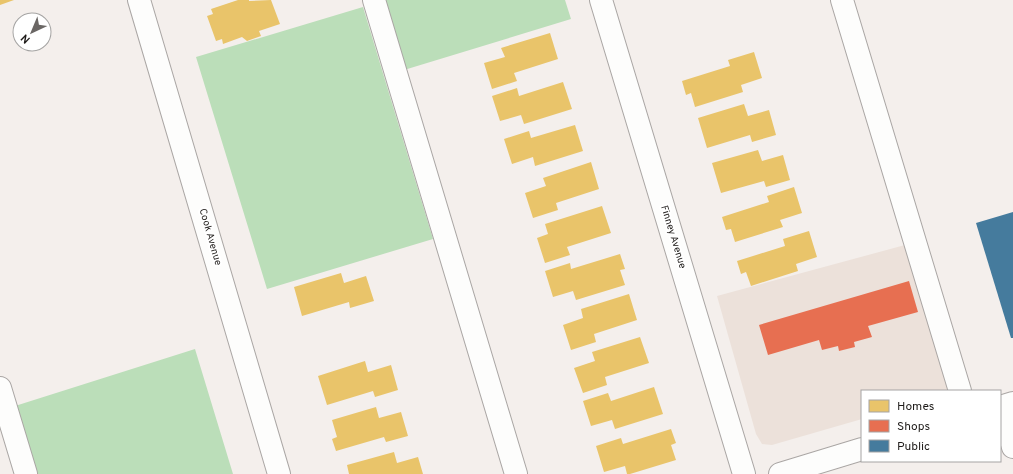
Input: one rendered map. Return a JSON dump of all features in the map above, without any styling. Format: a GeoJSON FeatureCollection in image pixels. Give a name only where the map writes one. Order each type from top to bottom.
{"type":"FeatureCollection","features":[{"type":"Feature","properties":{"kind":"street","name":"Cook Avenue"},"geometry":{"type":"LineString","coordinates":[[140,0],[279,474]]}},
{"type":"Feature","properties":{"kind":"street"},"geometry":{"type":"LineString","coordinates":[[374,0],[516,474]]}},
{"type":"Feature","properties":{"kind":"street","name":"Finney Avenue"},"geometry":{"type":"LineString","coordinates":[[601,0],[744,474]]}},
{"type":"Feature","properties":{"kind":"street"},"geometry":{"type":"LineString","coordinates":[[842,0],[960,390]]}},
{"type":"Feature","properties":{"kind":"street"},"geometry":{"type":"LineString","coordinates":[[0,388],[26,474]]}},
{"type":"Feature","properties":{"kind":"street"},"geometry":{"type":"LineString","coordinates":[[1005,406],[1013,448]]}},
{"type":"Feature","properties":{"kind":"street"},"geometry":{"type":"LineString","coordinates":[[780,474],[861,449]]}},
{"type":"Feature","properties":{"kind":"shaded area"},"geometry":{"type":"Polygon","coordinates":[[[905,245],[950,390],[861,390],[861,419],[772,445],[762,444],[756,434],[717,296],[905,245]]]}},
{"type":"Feature","properties":{"kind":"green space"},"geometry":{"type":"Polygon","coordinates":[[[382,0],[565,0],[571,19],[404,70],[382,0]]]}},
{"type":"Feature","properties":{"kind":"green space"},"geometry":{"type":"Polygon","coordinates":[[[363,7],[433,239],[267,289],[196,57],[363,7]]]}},
{"type":"Feature","properties":{"kind":"green space"},"geometry":{"type":"Polygon","coordinates":[[[195,349],[233,474],[37,474],[15,406],[195,349]]]}},
{"type":"Feature","properties":{"kind":"building: Homes"},"geometry":{"type":"Polygon","coordinates":[[[0,0],[14,0],[0,5],[0,0]]]}},
{"type":"Feature","properties":{"kind":"building: Homes"},"geometry":{"type":"Polygon","coordinates":[[[238,0],[271,0],[280,24],[259,31],[261,36],[247,41],[242,37],[223,44],[222,39],[216,41],[207,16],[213,14],[211,9],[238,0]]]}},
{"type":"Feature","properties":{"kind":"building: Homes"},"geometry":{"type":"Polygon","coordinates":[[[550,33],[558,59],[514,73],[517,81],[492,89],[484,63],[505,57],[501,48],[550,33]]]}},
{"type":"Feature","properties":{"kind":"building: Homes"},"geometry":{"type":"Polygon","coordinates":[[[754,52],[762,78],[741,85],[743,92],[695,107],[691,93],[686,95],[682,81],[730,66],[728,60],[754,52]]]}},
{"type":"Feature","properties":{"kind":"building: Homes"},"geometry":{"type":"Polygon","coordinates":[[[563,82],[572,109],[524,124],[521,115],[500,121],[492,96],[517,88],[519,96],[563,82]]]}},
{"type":"Feature","properties":{"kind":"building: Homes"},"geometry":{"type":"Polygon","coordinates":[[[744,104],[748,116],[769,110],[776,135],[752,142],[750,135],[707,148],[698,118],[744,104]]]}},
{"type":"Feature","properties":{"kind":"building: Homes"},"geometry":{"type":"Polygon","coordinates":[[[575,125],[583,151],[535,166],[533,157],[512,164],[504,139],[529,131],[531,138],[575,125]]]}},
{"type":"Feature","properties":{"kind":"building: Homes"},"geometry":{"type":"Polygon","coordinates":[[[758,150],[762,161],[783,155],[790,180],[766,187],[764,181],[721,193],[712,163],[758,150]]]}},
{"type":"Feature","properties":{"kind":"building: Homes"},"geometry":{"type":"Polygon","coordinates":[[[591,162],[599,189],[556,203],[558,210],[533,218],[525,193],[546,186],[543,178],[591,162]]]}},
{"type":"Feature","properties":{"kind":"building: Homes"},"geometry":{"type":"Polygon","coordinates":[[[794,187],[802,213],[780,220],[783,227],[735,242],[731,229],[726,230],[722,217],[769,202],[767,196],[794,187]]]}},
{"type":"Feature","properties":{"kind":"building: Homes"},"geometry":{"type":"Polygon","coordinates":[[[602,206],[611,233],[567,247],[570,255],[545,263],[537,238],[548,234],[545,224],[602,206]]]}},
{"type":"Feature","properties":{"kind":"building: Homes"},"geometry":{"type":"Polygon","coordinates":[[[809,231],[817,257],[796,264],[798,271],[751,286],[746,272],[741,274],[737,261],[785,246],[783,239],[809,231]]]}},
{"type":"Feature","properties":{"kind":"building: Homes"},"geometry":{"type":"Polygon","coordinates":[[[620,254],[625,269],[620,270],[625,285],[576,300],[573,291],[553,297],[545,271],[570,263],[571,269],[620,254]]]}},
{"type":"Feature","properties":{"kind":"building: Homes"},"geometry":{"type":"Polygon","coordinates":[[[341,273],[344,283],[366,276],[374,301],[350,308],[349,302],[302,316],[294,287],[341,273]]]}},
{"type":"Feature","properties":{"kind":"building: Homes"},"geometry":{"type":"Polygon","coordinates":[[[629,294],[637,320],[594,334],[596,342],[571,350],[563,325],[583,318],[581,309],[629,294]]]}},
{"type":"Feature","properties":{"kind":"building: Homes"},"geometry":{"type":"Polygon","coordinates":[[[640,337],[649,363],[605,377],[607,385],[583,393],[574,368],[595,361],[592,352],[640,337]]]}},
{"type":"Feature","properties":{"kind":"building: Homes"},"geometry":{"type":"Polygon","coordinates":[[[365,361],[368,372],[391,365],[398,390],[375,397],[373,391],[327,405],[318,376],[365,361]]]}},
{"type":"Feature","properties":{"kind":"building: Homes"},"geometry":{"type":"Polygon","coordinates":[[[654,387],[663,414],[615,429],[612,420],[591,426],[583,401],[608,393],[611,401],[654,387]]]}},
{"type":"Feature","properties":{"kind":"building: Homes"},"geometry":{"type":"Polygon","coordinates":[[[376,407],[379,418],[401,412],[408,436],[386,442],[384,437],[336,451],[332,439],[337,437],[332,420],[376,407]]]}},
{"type":"Feature","properties":{"kind":"building: Homes"},"geometry":{"type":"Polygon","coordinates":[[[671,429],[676,443],[671,445],[676,460],[630,474],[627,474],[625,466],[604,472],[596,446],[621,438],[623,444],[671,429]]]}},
{"type":"Feature","properties":{"kind":"building: Homes"},"geometry":{"type":"Polygon","coordinates":[[[394,452],[397,463],[418,457],[423,474],[349,474],[347,465],[394,452]]]}},
{"type":"Feature","properties":{"kind":"building: Shops"},"geometry":{"type":"Polygon","coordinates":[[[909,281],[918,312],[868,326],[872,337],[854,342],[855,347],[839,351],[838,346],[822,350],[819,340],[768,355],[759,325],[909,281]]]}},
{"type":"Feature","properties":{"kind":"building: Public"},"geometry":{"type":"Polygon","coordinates":[[[1013,212],[1013,338],[1011,338],[976,223],[1013,212]]]}}]}
